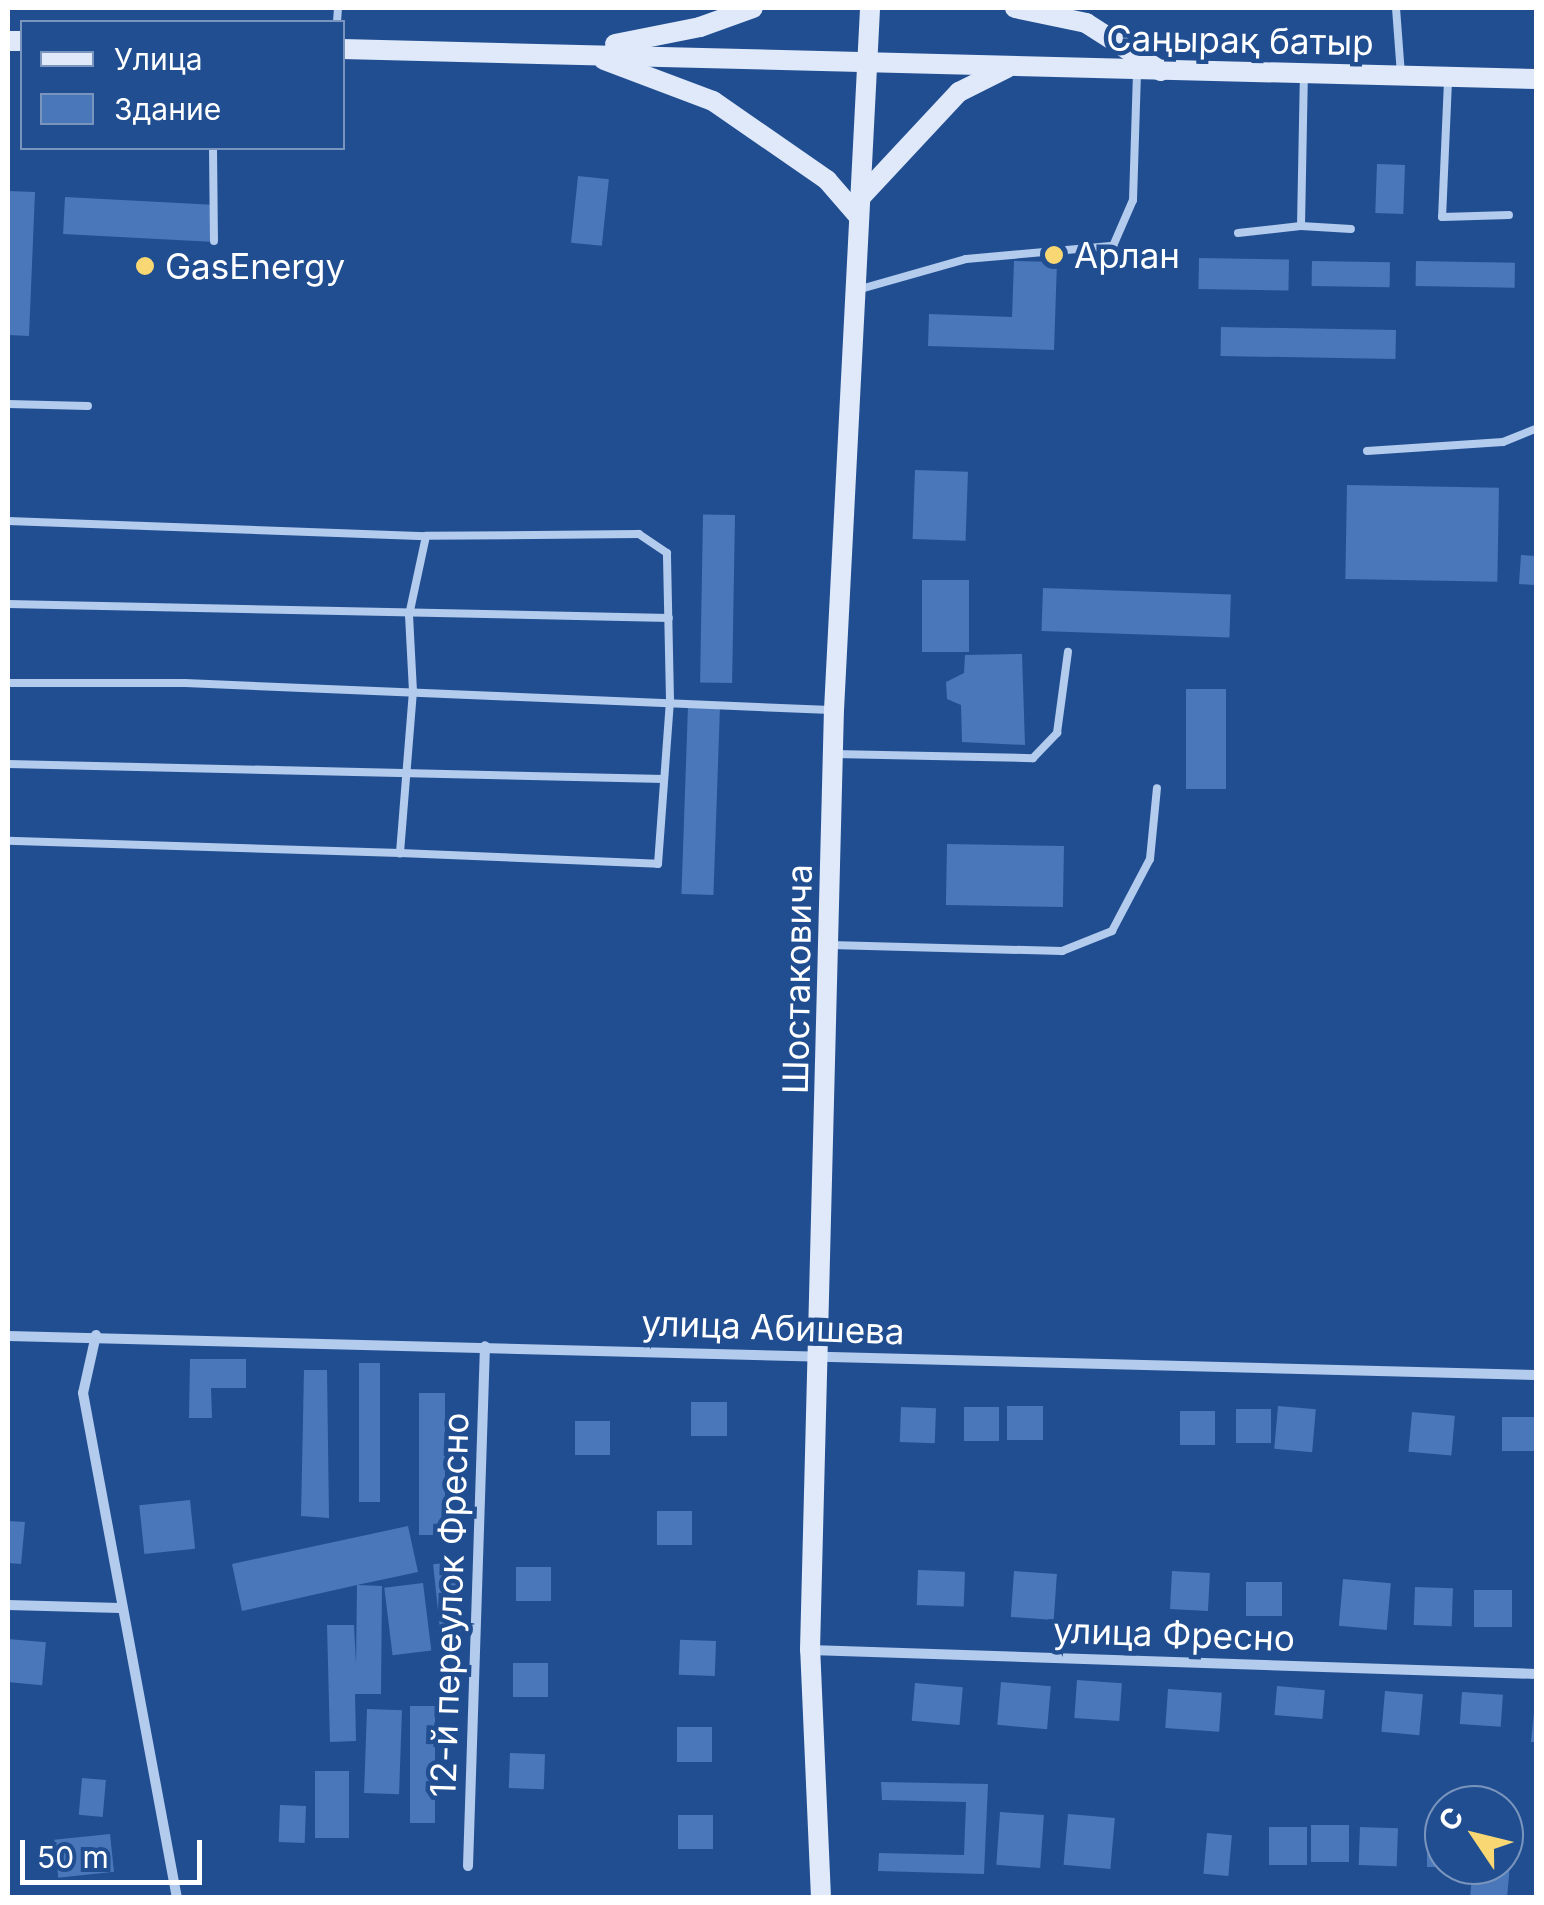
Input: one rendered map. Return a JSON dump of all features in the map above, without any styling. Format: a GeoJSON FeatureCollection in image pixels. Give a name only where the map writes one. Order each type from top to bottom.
{"type":"FeatureCollection","features":[{"type":"Feature","properties":{"kind":"street"},"geometry":{"type":"LineString","coordinates":[[576,52],[700,27],[752,8]]}},
{"type":"Feature","properties":{"kind":"street","name":"Шостаковича"},"geometry":{"type":"LineString","coordinates":[[822,1898],[810,1650],[821,1356],[834,710],[852,291],[870,62],[870,8]]}},
{"type":"Feature","properties":{"kind":"street"},"geometry":{"type":"LineString","coordinates":[[1015,8],[1086,23],[1163,72]]}},
{"type":"Feature","properties":{"kind":"street","name":"Саңырақ батыр"},"geometry":{"type":"LineString","coordinates":[[345,49],[576,52],[1137,72],[1536,78]]}},
{"type":"Feature","properties":{"kind":"street"},"geometry":{"type":"LineString","coordinates":[[576,52],[713,100],[859,208],[960,92],[1008,67]]}},
{"type":"Feature","properties":{"kind":"street"},"geometry":{"type":"LineString","coordinates":[[96,1335],[83,1393],[177,1898]]}},
{"type":"Feature","properties":{"kind":"street","name":"улица Абишева"},"geometry":{"type":"LineString","coordinates":[[8,1336],[96,1335],[1536,1375]]}},
{"type":"Feature","properties":{"kind":"street","name":"12-й переулок Фресно"},"geometry":{"type":"LineString","coordinates":[[468,1866],[485,1346]]}},
{"type":"Feature","properties":{"kind":"street"},"geometry":{"type":"LineString","coordinates":[[8,1605],[120,1608]]}},
{"type":"Feature","properties":{"kind":"street","name":"улица Фресно"},"geometry":{"type":"LineString","coordinates":[[810,1650],[1536,1674]]}},
{"type":"Feature","properties":{"kind":"lane"},"geometry":{"type":"LineString","coordinates":[[1396,8],[1400,74]]}},
{"type":"Feature","properties":{"kind":"lane"},"geometry":{"type":"LineString","coordinates":[[852,291],[966,259],[1112,246],[1133,200],[1137,72]]}},
{"type":"Feature","properties":{"kind":"lane"},"geometry":{"type":"LineString","coordinates":[[1300,226],[1304,74]]}},
{"type":"Feature","properties":{"kind":"lane"},"geometry":{"type":"LineString","coordinates":[[1448,76],[1442,216],[1509,215]]}},
{"type":"Feature","properties":{"kind":"lane"},"geometry":{"type":"LineString","coordinates":[[213,150],[214,241]]}},
{"type":"Feature","properties":{"kind":"lane"},"geometry":{"type":"LineString","coordinates":[[1238,234],[1300,226],[1350,229]]}},
{"type":"Feature","properties":{"kind":"lane"},"geometry":{"type":"LineString","coordinates":[[8,404],[88,406]]}},
{"type":"Feature","properties":{"kind":"lane"},"geometry":{"type":"LineString","coordinates":[[1368,451],[1503,442],[1536,429]]}},
{"type":"Feature","properties":{"kind":"lane"},"geometry":{"type":"LineString","coordinates":[[8,521],[426,536],[638,534],[668,553],[670,700],[658,864],[8,841]]}},
{"type":"Feature","properties":{"kind":"lane"},"geometry":{"type":"LineString","coordinates":[[400,853],[413,691],[409,614],[426,536]]}},
{"type":"Feature","properties":{"kind":"lane"},"geometry":{"type":"LineString","coordinates":[[8,604],[668,618]]}},
{"type":"Feature","properties":{"kind":"lane"},"geometry":{"type":"LineString","coordinates":[[834,754],[1033,758],[1058,733],[1068,652]]}},
{"type":"Feature","properties":{"kind":"lane"},"geometry":{"type":"LineString","coordinates":[[8,683],[413,691],[834,710]]}},
{"type":"Feature","properties":{"kind":"lane"},"geometry":{"type":"LineString","coordinates":[[8,764],[664,779]]}},
{"type":"Feature","properties":{"kind":"lane"},"geometry":{"type":"LineString","coordinates":[[830,945],[1062,951],[1112,931],[1150,859],[1157,788]]}},
{"type":"Feature","properties":{"kind":"building"},"geometry":{"type":"Polygon","coordinates":[[[1377,164],[1405,165],[1403,214],[1375,213],[1377,164]]]}},
{"type":"Feature","properties":{"kind":"building"},"geometry":{"type":"Polygon","coordinates":[[[578,176],[609,179],[602,246],[571,243],[578,176]]]}},
{"type":"Feature","properties":{"kind":"building"},"geometry":{"type":"Polygon","coordinates":[[[8,191],[35,192],[29,336],[8,335],[8,191]]]}},
{"type":"Feature","properties":{"kind":"building"},"geometry":{"type":"Polygon","coordinates":[[[65,197],[212,205],[210,242],[63,234],[65,197]]]}},
{"type":"Feature","properties":{"kind":"building"},"geometry":{"type":"Polygon","coordinates":[[[1199,258],[1289,260],[1288,291],[1198,289],[1199,258]]]}},
{"type":"Feature","properties":{"kind":"building"},"geometry":{"type":"Polygon","coordinates":[[[1014,261],[1057,262],[1054,350],[928,346],[929,314],[1012,317],[1014,261]]]}},
{"type":"Feature","properties":{"kind":"building"},"geometry":{"type":"Polygon","coordinates":[[[1312,261],[1390,262],[1390,287],[1312,286],[1312,261]]]}},
{"type":"Feature","properties":{"kind":"building"},"geometry":{"type":"Polygon","coordinates":[[[1416,261],[1515,263],[1515,288],[1416,286],[1416,261]]]}},
{"type":"Feature","properties":{"kind":"building"},"geometry":{"type":"Polygon","coordinates":[[[1221,327],[1396,330],[1395,359],[1220,356],[1221,327]]]}},
{"type":"Feature","properties":{"kind":"building"},"geometry":{"type":"Polygon","coordinates":[[[915,470],[968,472],[966,541],[913,539],[915,470]]]}},
{"type":"Feature","properties":{"kind":"building"},"geometry":{"type":"Polygon","coordinates":[[[1347,485],[1499,488],[1497,582],[1345,579],[1347,485]]]}},
{"type":"Feature","properties":{"kind":"building"},"geometry":{"type":"Polygon","coordinates":[[[703,514],[735,515],[732,683],[700,682],[703,514]]]}},
{"type":"Feature","properties":{"kind":"building"},"geometry":{"type":"Polygon","coordinates":[[[1521,555],[1536,556],[1534,585],[1519,584],[1521,555]]]}},
{"type":"Feature","properties":{"kind":"building"},"geometry":{"type":"Polygon","coordinates":[[[922,580],[969,580],[969,652],[922,652],[922,580]]]}},
{"type":"Feature","properties":{"kind":"building"},"geometry":{"type":"Polygon","coordinates":[[[1043,588],[1231,595],[1229,638],[1041,631],[1043,588]]]}},
{"type":"Feature","properties":{"kind":"building"},"geometry":{"type":"Polygon","coordinates":[[[1022,654],[1025,745],[962,742],[961,705],[947,699],[946,682],[964,673],[965,655],[1022,654]]]}},
{"type":"Feature","properties":{"kind":"building"},"geometry":{"type":"Polygon","coordinates":[[[1186,689],[1226,689],[1226,789],[1186,789],[1186,689]]]}},
{"type":"Feature","properties":{"kind":"building"},"geometry":{"type":"Polygon","coordinates":[[[688,706],[720,707],[713,895],[681,894],[688,706]]]}},
{"type":"Feature","properties":{"kind":"building"},"geometry":{"type":"Polygon","coordinates":[[[947,844],[1064,846],[1063,907],[946,905],[947,844]]]}},
{"type":"Feature","properties":{"kind":"building"},"geometry":{"type":"Polygon","coordinates":[[[190,1359],[246,1359],[246,1388],[211,1388],[212,1418],[189,1418],[190,1359]]]}},
{"type":"Feature","properties":{"kind":"building"},"geometry":{"type":"Polygon","coordinates":[[[359,1363],[380,1363],[380,1502],[359,1502],[359,1363]]]}},
{"type":"Feature","properties":{"kind":"building"},"geometry":{"type":"Polygon","coordinates":[[[304,1370],[327,1370],[329,1518],[301,1516],[304,1370]]]}},
{"type":"Feature","properties":{"kind":"building"},"geometry":{"type":"Polygon","coordinates":[[[419,1393],[445,1393],[445,1535],[419,1535],[419,1393]]]}},
{"type":"Feature","properties":{"kind":"building"},"geometry":{"type":"Polygon","coordinates":[[[691,1402],[727,1402],[727,1436],[691,1436],[691,1402]]]}},
{"type":"Feature","properties":{"kind":"building"},"geometry":{"type":"Polygon","coordinates":[[[1007,1406],[1043,1406],[1043,1440],[1007,1440],[1007,1406]]]}},
{"type":"Feature","properties":{"kind":"building"},"geometry":{"type":"Polygon","coordinates":[[[1278,1406],[1316,1409],[1312,1452],[1274,1449],[1278,1406]]]}},
{"type":"Feature","properties":{"kind":"building"},"geometry":{"type":"Polygon","coordinates":[[[901,1407],[936,1408],[935,1443],[900,1442],[901,1407]]]}},
{"type":"Feature","properties":{"kind":"building"},"geometry":{"type":"Polygon","coordinates":[[[964,1407],[999,1407],[999,1441],[964,1441],[964,1407]]]}},
{"type":"Feature","properties":{"kind":"building"},"geometry":{"type":"Polygon","coordinates":[[[1236,1409],[1271,1409],[1271,1443],[1236,1443],[1236,1409]]]}},
{"type":"Feature","properties":{"kind":"building"},"geometry":{"type":"Polygon","coordinates":[[[1180,1411],[1215,1411],[1215,1445],[1180,1445],[1180,1411]]]}},
{"type":"Feature","properties":{"kind":"building"},"geometry":{"type":"Polygon","coordinates":[[[1412,1412],[1455,1416],[1451,1456],[1409,1452],[1412,1412]]]}},
{"type":"Feature","properties":{"kind":"building"},"geometry":{"type":"Polygon","coordinates":[[[1502,1417],[1536,1417],[1536,1451],[1502,1451],[1502,1417]]]}},
{"type":"Feature","properties":{"kind":"building"},"geometry":{"type":"Polygon","coordinates":[[[575,1421],[610,1421],[610,1455],[575,1455],[575,1421]]]}},
{"type":"Feature","properties":{"kind":"building"},"geometry":{"type":"Polygon","coordinates":[[[190,1500],[195,1549],[144,1554],[139,1505],[190,1500]]]}},
{"type":"Feature","properties":{"kind":"building"},"geometry":{"type":"Polygon","coordinates":[[[657,1511],[692,1511],[692,1545],[657,1545],[657,1511]]]}},
{"type":"Feature","properties":{"kind":"building"},"geometry":{"type":"Polygon","coordinates":[[[8,1521],[25,1522],[21,1564],[8,1563],[8,1521]]]}},
{"type":"Feature","properties":{"kind":"building"},"geometry":{"type":"Polygon","coordinates":[[[408,1526],[418,1572],[242,1611],[232,1564],[408,1526]]]}},
{"type":"Feature","properties":{"kind":"building"},"geometry":{"type":"Polygon","coordinates":[[[454,1562],[462,1643],[442,1645],[433,1564],[454,1562]]]}},
{"type":"Feature","properties":{"kind":"building"},"geometry":{"type":"Polygon","coordinates":[[[516,1567],[551,1567],[551,1601],[516,1601],[516,1567]]]}},
{"type":"Feature","properties":{"kind":"building"},"geometry":{"type":"Polygon","coordinates":[[[918,1570],[965,1572],[964,1607],[917,1605],[918,1570]]]}},
{"type":"Feature","properties":{"kind":"building"},"geometry":{"type":"Polygon","coordinates":[[[1014,1571],[1057,1574],[1054,1620],[1011,1617],[1014,1571]]]}},
{"type":"Feature","properties":{"kind":"building"},"geometry":{"type":"Polygon","coordinates":[[[1172,1571],[1210,1573],[1208,1611],[1170,1609],[1172,1571]]]}},
{"type":"Feature","properties":{"kind":"building"},"geometry":{"type":"Polygon","coordinates":[[[1343,1579],[1391,1583],[1387,1630],[1339,1626],[1343,1579]]]}},
{"type":"Feature","properties":{"kind":"building"},"geometry":{"type":"Polygon","coordinates":[[[1246,1582],[1282,1582],[1282,1616],[1246,1616],[1246,1582]]]}},
{"type":"Feature","properties":{"kind":"building"},"geometry":{"type":"Polygon","coordinates":[[[423,1583],[431,1650],[393,1655],[384,1588],[423,1583]]]}},
{"type":"Feature","properties":{"kind":"building"},"geometry":{"type":"Polygon","coordinates":[[[357,1585],[382,1586],[381,1694],[355,1694],[356,1741],[330,1742],[327,1625],[354,1625],[356,1664],[357,1585]]]}},
{"type":"Feature","properties":{"kind":"building"},"geometry":{"type":"Polygon","coordinates":[[[1415,1587],[1453,1588],[1452,1626],[1414,1625],[1415,1587]]]}},
{"type":"Feature","properties":{"kind":"building"},"geometry":{"type":"Polygon","coordinates":[[[1474,1590],[1512,1590],[1512,1627],[1474,1627],[1474,1590]]]}},
{"type":"Feature","properties":{"kind":"building"},"geometry":{"type":"Polygon","coordinates":[[[8,1639],[46,1642],[42,1685],[8,1682],[8,1639]]]}},
{"type":"Feature","properties":{"kind":"building"},"geometry":{"type":"Polygon","coordinates":[[[680,1640],[716,1641],[715,1676],[679,1675],[680,1640]]]}},
{"type":"Feature","properties":{"kind":"building"},"geometry":{"type":"Polygon","coordinates":[[[513,1663],[548,1663],[548,1697],[513,1697],[513,1663]]]}},
{"type":"Feature","properties":{"kind":"building"},"geometry":{"type":"Polygon","coordinates":[[[1077,1680],[1122,1683],[1119,1721],[1074,1718],[1077,1680]]]}},
{"type":"Feature","properties":{"kind":"building"},"geometry":{"type":"Polygon","coordinates":[[[1001,1682],[1051,1686],[1047,1729],[997,1725],[1001,1682]]]}},
{"type":"Feature","properties":{"kind":"building"},"geometry":{"type":"Polygon","coordinates":[[[915,1683],[963,1687],[960,1725],[912,1721],[915,1683]]]}},
{"type":"Feature","properties":{"kind":"building"},"geometry":{"type":"Polygon","coordinates":[[[1277,1686],[1325,1690],[1322,1719],[1274,1715],[1277,1686]]]}},
{"type":"Feature","properties":{"kind":"building"},"geometry":{"type":"Polygon","coordinates":[[[1168,1689],[1222,1693],[1219,1732],[1165,1728],[1168,1689]]]}},
{"type":"Feature","properties":{"kind":"building"},"geometry":{"type":"Polygon","coordinates":[[[1385,1691],[1423,1694],[1419,1735],[1381,1732],[1385,1691]]]}},
{"type":"Feature","properties":{"kind":"building"},"geometry":{"type":"Polygon","coordinates":[[[1462,1692],[1503,1695],[1501,1727],[1460,1724],[1462,1692]]]}},
{"type":"Feature","properties":{"kind":"building"},"geometry":{"type":"Polygon","coordinates":[[[410,1706],[435,1706],[435,1823],[410,1823],[410,1706]]]}},
{"type":"Feature","properties":{"kind":"building"},"geometry":{"type":"Polygon","coordinates":[[[367,1709],[402,1710],[399,1794],[364,1793],[367,1709]]]}},
{"type":"Feature","properties":{"kind":"building"},"geometry":{"type":"Polygon","coordinates":[[[1534,1712],[1536,1742],[1531,1742],[1534,1712]]]}},
{"type":"Feature","properties":{"kind":"building"},"geometry":{"type":"Polygon","coordinates":[[[677,1727],[712,1727],[712,1762],[677,1762],[677,1727]]]}},
{"type":"Feature","properties":{"kind":"building"},"geometry":{"type":"Polygon","coordinates":[[[510,1753],[545,1754],[544,1789],[509,1788],[510,1753]]]}},
{"type":"Feature","properties":{"kind":"building"},"geometry":{"type":"Polygon","coordinates":[[[315,1771],[349,1771],[349,1838],[315,1838],[315,1771]]]}},
{"type":"Feature","properties":{"kind":"building"},"geometry":{"type":"Polygon","coordinates":[[[82,1778],[106,1780],[103,1817],[79,1815],[82,1778]]]}},
{"type":"Feature","properties":{"kind":"building"},"geometry":{"type":"Polygon","coordinates":[[[881,1782],[988,1784],[984,1874],[878,1871],[879,1853],[964,1855],[966,1802],[882,1800],[881,1782]]]}},
{"type":"Feature","properties":{"kind":"building"},"geometry":{"type":"Polygon","coordinates":[[[280,1805],[306,1806],[305,1843],[279,1842],[280,1805]]]}},
{"type":"Feature","properties":{"kind":"building"},"geometry":{"type":"Polygon","coordinates":[[[1000,1812],[1044,1815],[1040,1868],[996,1865],[1000,1812]]]}},
{"type":"Feature","properties":{"kind":"building"},"geometry":{"type":"Polygon","coordinates":[[[1068,1814],[1115,1818],[1110,1869],[1064,1865],[1068,1814]]]}},
{"type":"Feature","properties":{"kind":"building"},"geometry":{"type":"Polygon","coordinates":[[[678,1815],[713,1815],[713,1849],[678,1849],[678,1815]]]}},
{"type":"Feature","properties":{"kind":"building"},"geometry":{"type":"Polygon","coordinates":[[[1311,1825],[1349,1825],[1349,1862],[1311,1862],[1311,1825]]]}},
{"type":"Feature","properties":{"kind":"building"},"geometry":{"type":"Polygon","coordinates":[[[1269,1827],[1307,1827],[1307,1865],[1269,1865],[1269,1827]]]}},
{"type":"Feature","properties":{"kind":"building"},"geometry":{"type":"Polygon","coordinates":[[[1360,1827],[1398,1828],[1397,1866],[1359,1865],[1360,1827]]]}},
{"type":"Feature","properties":{"kind":"building"},"geometry":{"type":"Polygon","coordinates":[[[1207,1833],[1232,1835],[1228,1876],[1203,1874],[1207,1833]]]}},
{"type":"Feature","properties":{"kind":"building"},"geometry":{"type":"Polygon","coordinates":[[[110,1834],[114,1872],[58,1878],[54,1840],[110,1834]]]}},
{"type":"Feature","properties":{"kind":"building"},"geometry":{"type":"Polygon","coordinates":[[[1471,1885],[1508,1885],[1507,1898],[1470,1898],[1471,1885]]]}},
{"type":"Feature","properties":{"kind":"place","name":"Арлан"},"geometry":{"type":"Point","coordinates":[1054,255]}},
{"type":"Feature","properties":{"kind":"place","name":"GasEnergy"},"geometry":{"type":"Point","coordinates":[145,266]}}]}
